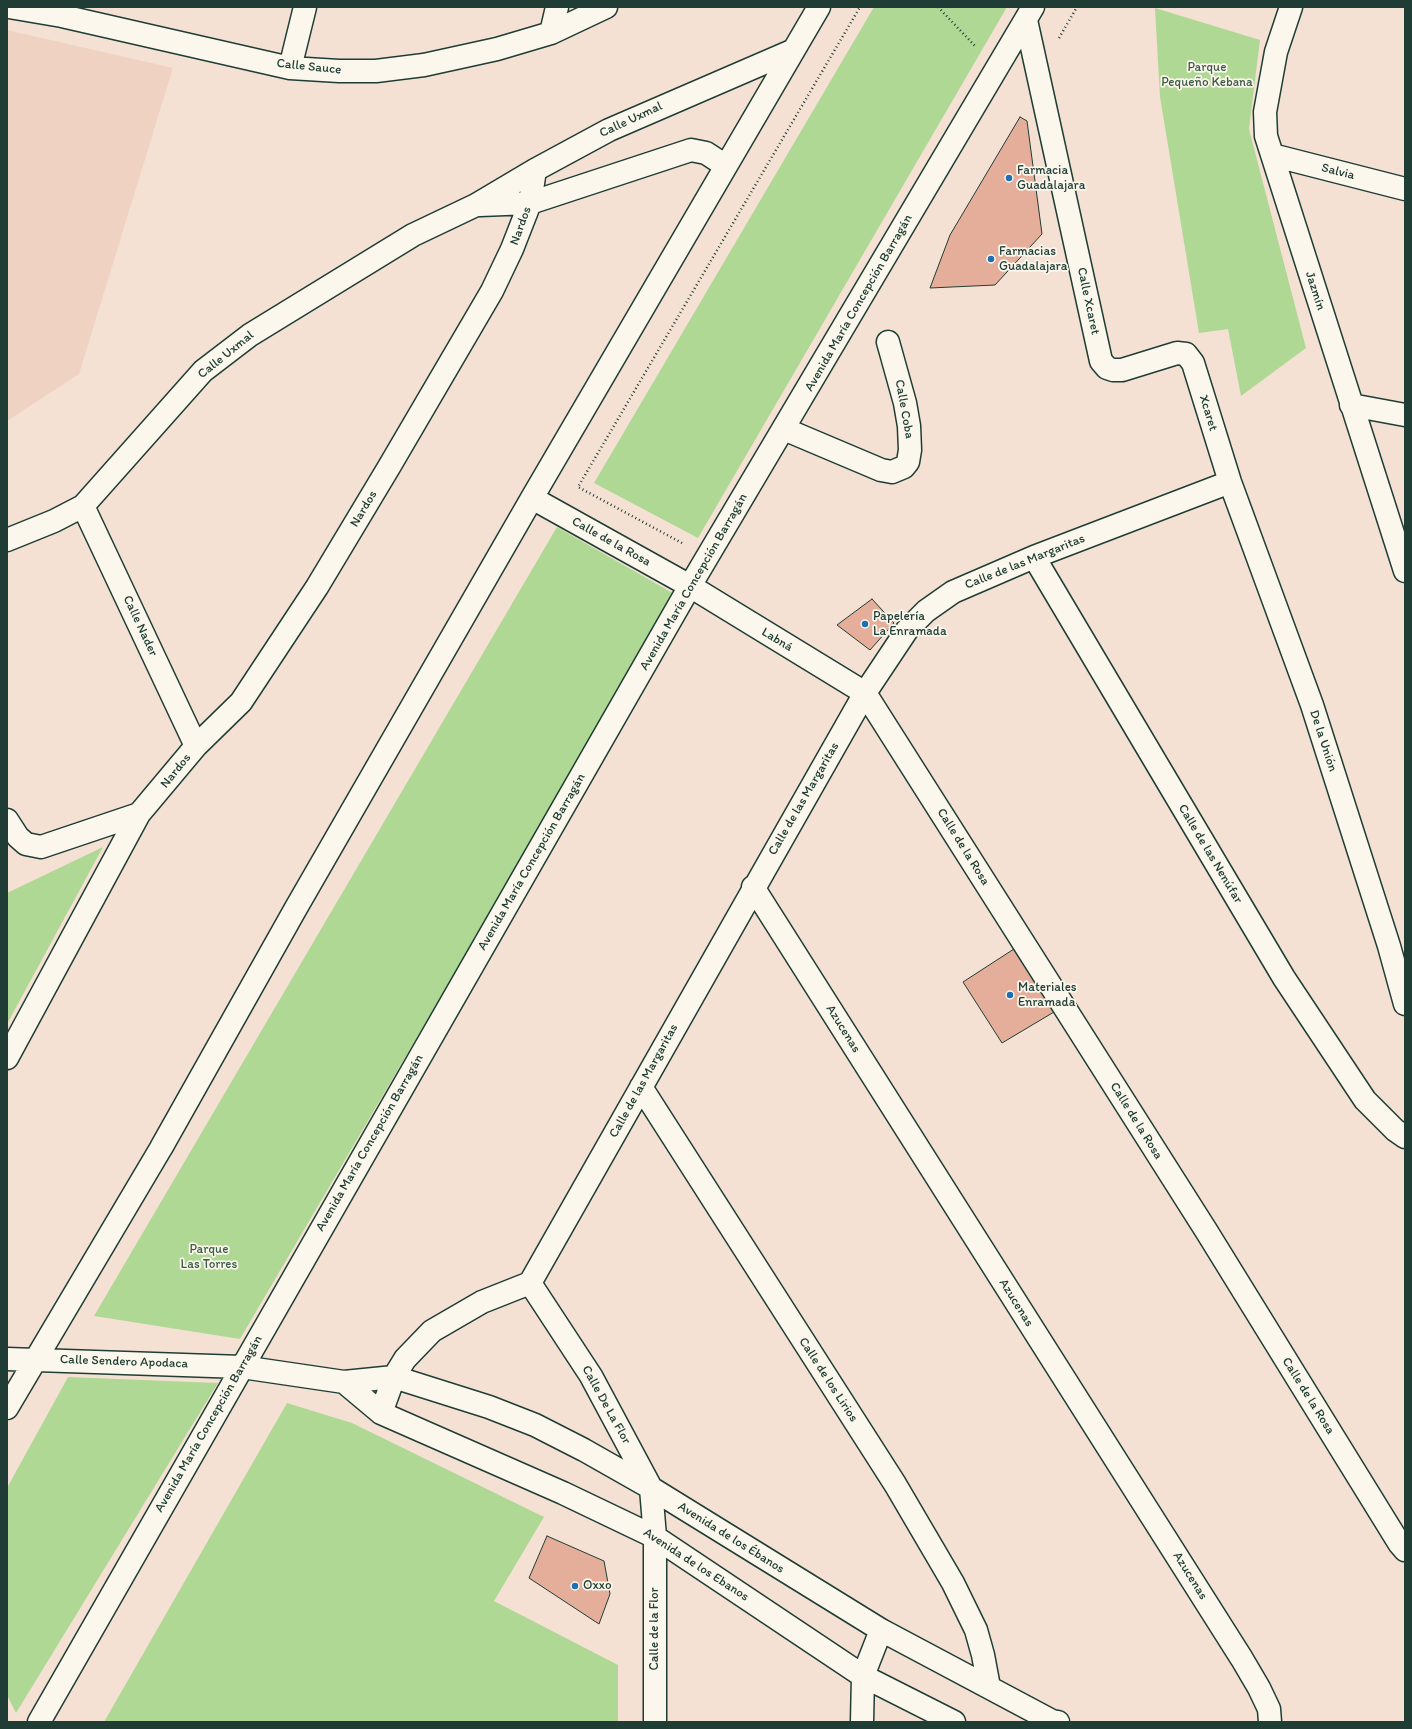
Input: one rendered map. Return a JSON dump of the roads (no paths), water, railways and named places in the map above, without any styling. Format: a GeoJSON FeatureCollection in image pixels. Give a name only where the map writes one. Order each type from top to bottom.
{"type":"FeatureCollection","features":[{"type":"Feature","properties":{"kind":"street","name":"Calle Sauce"},"geometry":{"type":"LineString","coordinates":[[9,7],[63,12],[290,68],[339,71],[376,71],[424,65],[498,49],[551,33],[606,7]]}},
{"type":"Feature","properties":{"kind":"street"},"geometry":{"type":"LineString","coordinates":[[290,68],[305,7]]}},
{"type":"Feature","properties":{"kind":"street"},"geometry":{"type":"LineString","coordinates":[[551,33],[557,7]]}},
{"type":"Feature","properties":{"kind":"street"},"geometry":{"type":"LineString","coordinates":[[7,1408],[161,1148],[300,902],[532,498],[819,7]]}},
{"type":"Feature","properties":{"kind":"street","name":"Jazmín"},"geometry":{"type":"LineString","coordinates":[[1291,7],[1276,52],[1265,112],[1266,136],[1405,571]]}},
{"type":"Feature","properties":{"kind":"street","name":"Avenida María Concepción Barragán"},"geometry":{"type":"LineString","coordinates":[[39,1722],[690,586],[1029,14]]}},
{"type":"Feature","properties":{"kind":"street","name":"Calle Xcaret"},"geometry":{"type":"LineString","coordinates":[[1029,14],[1101,361],[1107,368],[1122,370],[1177,353]]}},
{"type":"Feature","properties":{"kind":"street","name":"Calle Uxmal"},"geometry":{"type":"LineString","coordinates":[[7,540],[54,521],[83,506],[203,371],[244,339],[413,235],[476,206],[535,170],[609,130],[794,50]]}},
{"type":"Feature","properties":{"kind":"street","name":"Calle Uxmal"},"geometry":{"type":"LineString","coordinates":[[476,206],[530,203],[691,150],[706,153],[726,166]]}},
{"type":"Feature","properties":{"kind":"street","name":"Salvia"},"geometry":{"type":"LineString","coordinates":[[1272,155],[1405,189]]}},
{"type":"Feature","properties":{"kind":"street","name":"Nardos"},"geometry":{"type":"LineString","coordinates":[[7,1058],[139,814],[196,746],[241,702],[317,587],[492,291],[512,248],[530,203],[535,170]]}},
{"type":"Feature","properties":{"kind":"street","name":"Calle Coba"},"geometry":{"type":"LineString","coordinates":[[784,429],[881,470],[892,472],[904,467],[908,462],[910,450],[909,426],[905,403],[888,342]]}},
{"type":"Feature","properties":{"kind":"street","name":"Xcaret"},"geometry":{"type":"LineString","coordinates":[[1177,353],[1186,354],[1193,363],[1230,482]]}},
{"type":"Feature","properties":{"kind":"street"},"geometry":{"type":"LineString","coordinates":[[1351,405],[1405,415]]}},
{"type":"Feature","properties":{"kind":"street","name":"Calle de las Margaritas"},"geometry":{"type":"LineString","coordinates":[[530,1283],[864,693],[907,630],[926,611],[953,592],[1034,557],[1230,482]]}},
{"type":"Feature","properties":{"kind":"street","name":"De la Unión"},"geometry":{"type":"LineString","coordinates":[[1230,482],[1312,705],[1389,946],[1405,1004]]}},
{"type":"Feature","properties":{"kind":"street","name":"Calle de la Rosa"},"geometry":{"type":"LineString","coordinates":[[532,498],[690,586]]}},
{"type":"Feature","properties":{"kind":"street","name":"Calle Nader"},"geometry":{"type":"LineString","coordinates":[[83,506],[196,746]]}},
{"type":"Feature","properties":{"kind":"street","name":"Calle de las Nenúfar"},"geometry":{"type":"LineString","coordinates":[[1034,557],[1284,978],[1365,1100],[1395,1130],[1405,1137]]}},
{"type":"Feature","properties":{"kind":"street","name":"Labná"},"geometry":{"type":"LineString","coordinates":[[690,586],[864,693]]}},
{"type":"Feature","properties":{"kind":"street","name":"Calle de la Rosa"},"geometry":{"type":"LineString","coordinates":[[864,693],[1207,1232],[1394,1536],[1405,1550]]}},
{"type":"Feature","properties":{"kind":"street"},"geometry":{"type":"LineString","coordinates":[[7,820],[18,837],[26,844],[41,847],[139,814]]}},
{"type":"Feature","properties":{"kind":"street","name":"Azucenas"},"geometry":{"type":"LineString","coordinates":[[753,888],[1260,1688],[1269,1709],[1270,1722]]}},
{"type":"Feature","properties":{"kind":"street","name":"Calle de los Lirios"},"geometry":{"type":"LineString","coordinates":[[641,1087],[895,1484],[953,1583],[976,1630],[983,1654],[989,1687]]}},
{"type":"Feature","properties":{"kind":"street"},"geometry":{"type":"LineString","coordinates":[[381,1413],[394,1377],[405,1359],[432,1331],[482,1302],[530,1283]]}},
{"type":"Feature","properties":{"kind":"street","name":"Calle De La Flor"},"geometry":{"type":"LineString","coordinates":[[530,1283],[591,1376],[651,1488],[655,1537]]}},
{"type":"Feature","properties":{"kind":"street","name":"Calle Sendero Apodaca"},"geometry":{"type":"LineString","coordinates":[[7,1359],[36,1358],[242,1367]]}},
{"type":"Feature","properties":{"kind":"street"},"geometry":{"type":"LineString","coordinates":[[242,1367],[344,1382],[394,1377]]}},
{"type":"Feature","properties":{"kind":"street","name":"Avenida de los Ébanos"},"geometry":{"type":"LineString","coordinates":[[394,1377],[489,1407],[535,1425],[651,1488],[881,1630],[1052,1721],[1058,1722]]}},
{"type":"Feature","properties":{"kind":"street","name":"Avenida de los Ebanos"},"geometry":{"type":"LineString","coordinates":[[344,1382],[381,1413],[563,1493],[655,1537],[863,1676],[954,1722]]}},
{"type":"Feature","properties":{"kind":"street","name":"Calle de la Flor"},"geometry":{"type":"LineString","coordinates":[[655,1537],[655,1722]]}},
{"type":"Feature","properties":{"kind":"street"},"geometry":{"type":"LineString","coordinates":[[862,1722],[863,1676],[881,1630]]}},
{"type":"Feature","properties":{"kind":"place","name":"Farmacia Guadalajara"},"geometry":{"type":"Point","coordinates":[1009,178]}},
{"type":"Feature","properties":{"kind":"place","name":"Farmacias Guadalajara"},"geometry":{"type":"Point","coordinates":[991,259]}},
{"type":"Feature","properties":{"kind":"place","name":"Papelería La Enramada"},"geometry":{"type":"Point","coordinates":[865,624]}},
{"type":"Feature","properties":{"kind":"place","name":"Materiales Enramada"},"geometry":{"type":"Point","coordinates":[1010,995]}},
{"type":"Feature","properties":{"kind":"place","name":"Oxxo"},"geometry":{"type":"Point","coordinates":[575,1586]}},
{"type":"Feature","properties":{"kind":"park label","name":"Parque Pequeño Kebana"},"geometry":{"type":"Point","coordinates":[1207,76]}},
{"type":"Feature","properties":{"kind":"park label","name":"Parque Las Torres"},"geometry":{"type":"Point","coordinates":[209,1258]}}]}
